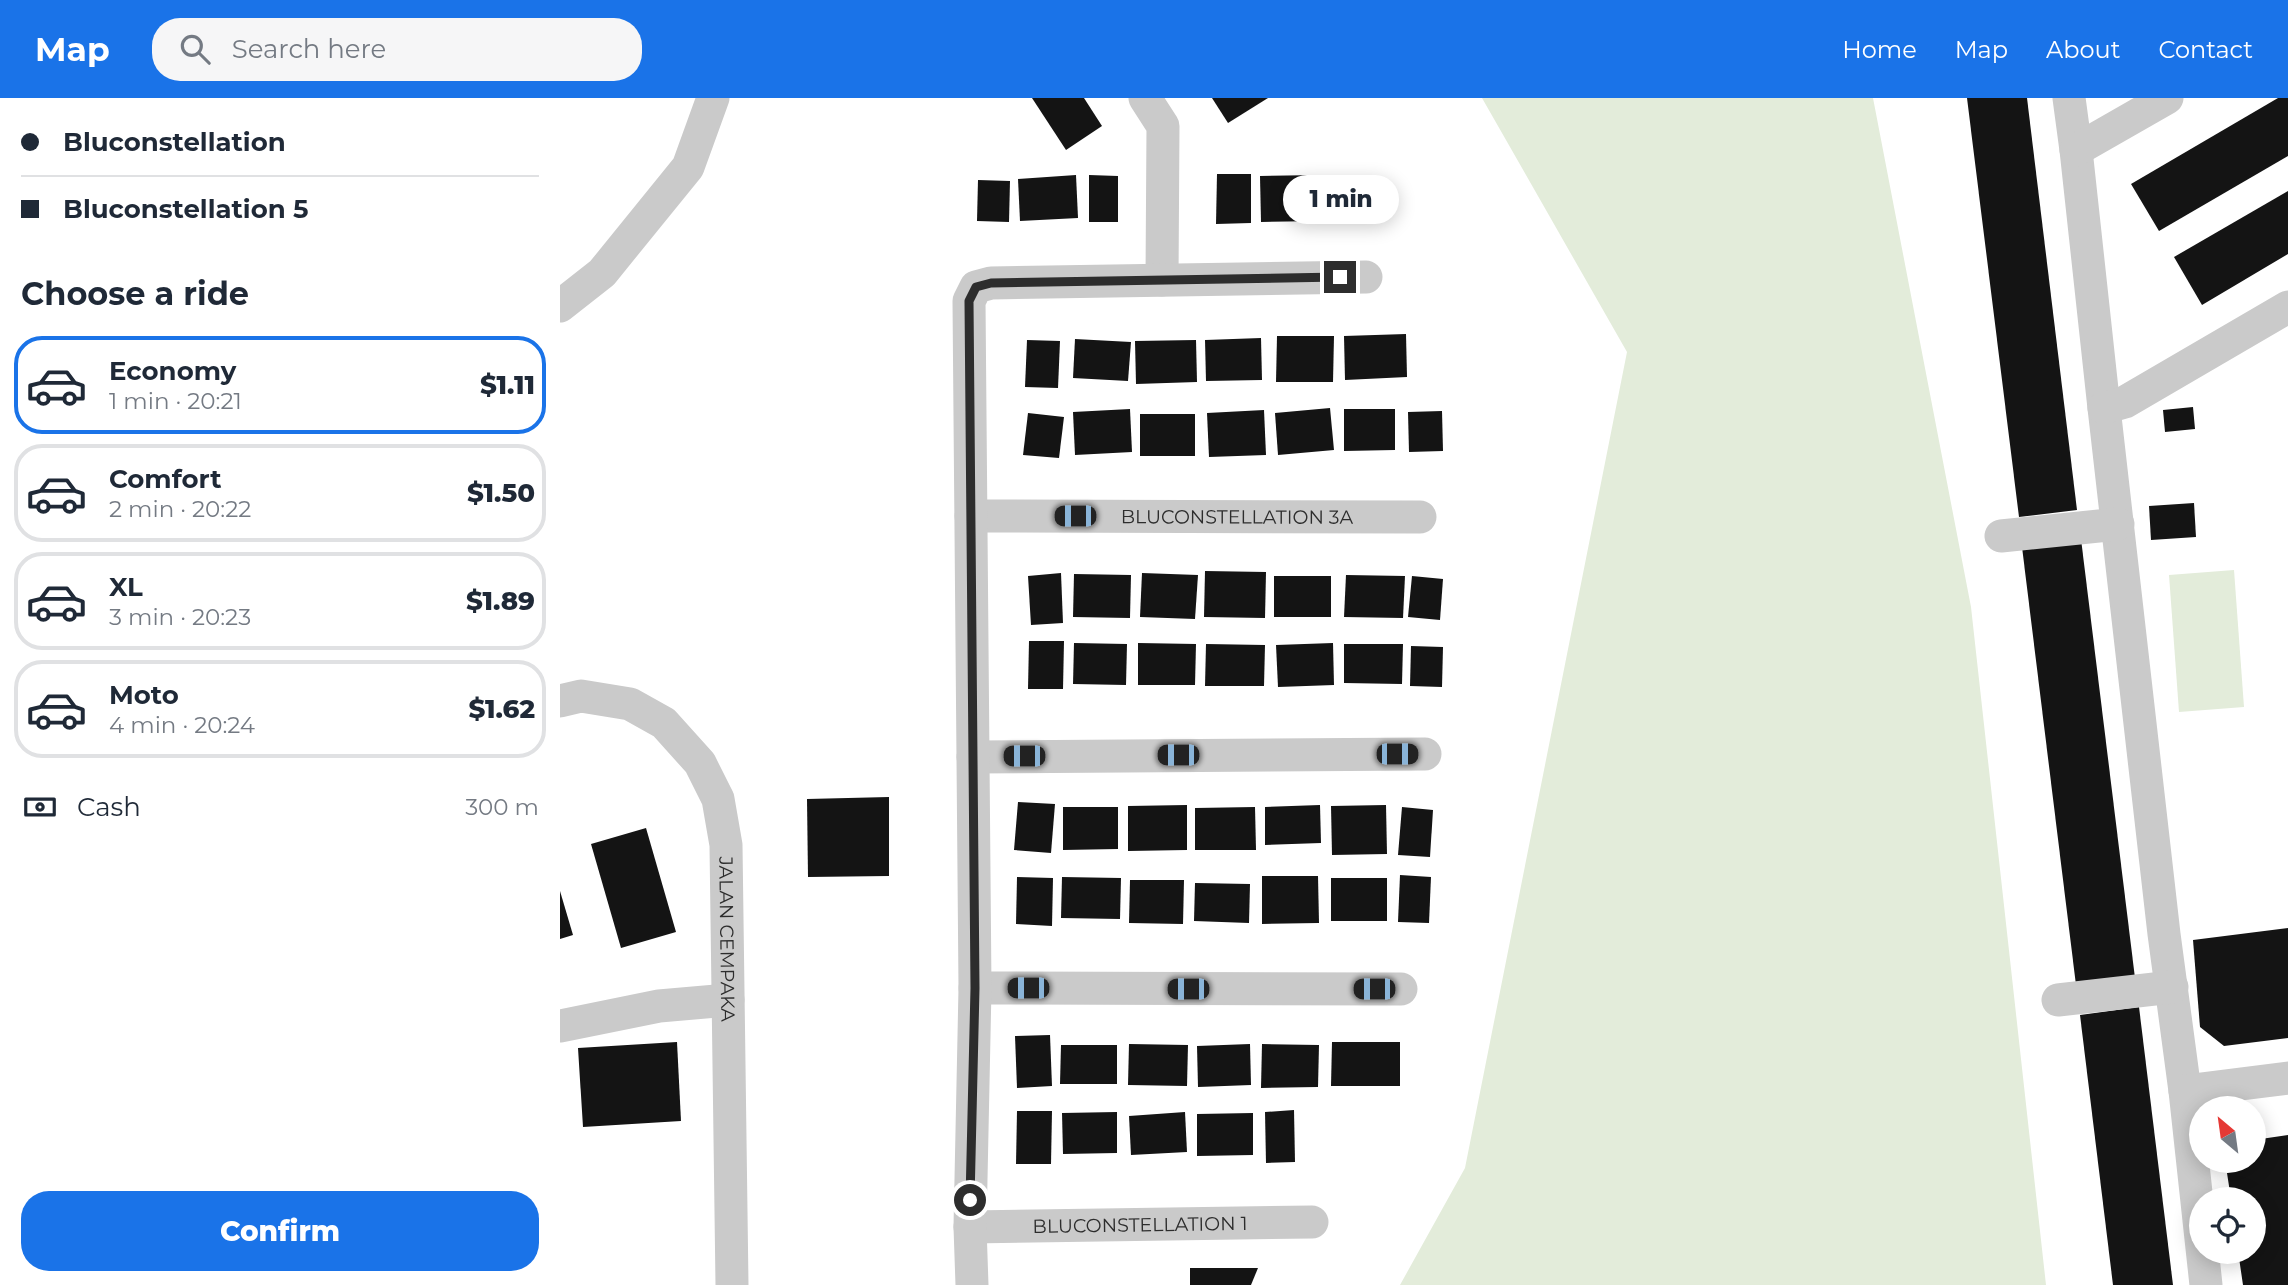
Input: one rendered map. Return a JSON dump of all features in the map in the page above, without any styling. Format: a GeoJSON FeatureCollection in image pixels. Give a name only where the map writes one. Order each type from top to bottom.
{"type":"FeatureCollection","features":[{"type":"Feature","properties":{"kind":"street"},"geometry":{"type":"LineString","coordinates":[[560,306],[602,273],[688,167],[713,98]]}},
{"type":"Feature","properties":{"kind":"street"},"geometry":{"type":"LineString","coordinates":[[1145,98],[1163,126],[1162,280]]}},
{"type":"Feature","properties":{"kind":"street"},"geometry":{"type":"LineString","coordinates":[[2069,98],[2206,1285]]}},
{"type":"Feature","properties":{"kind":"street"},"geometry":{"type":"LineString","coordinates":[[2076,150],[2167,98]]}},
{"type":"Feature","properties":{"kind":"street"},"geometry":{"type":"LineString","coordinates":[[973,1264],[975,988],[969,301],[976,287],[991,283],[1366,277]]}},
{"type":"Feature","properties":{"kind":"street"},"geometry":{"type":"LineString","coordinates":[[2104,408],[2125,402],[2288,307]]}},
{"type":"Feature","properties":{"kind":"street","name":"BLUCONSTELLATION 3A"},"geometry":{"type":"LineString","coordinates":[[971,516],[1420,517]]}},
{"type":"Feature","properties":{"kind":"street"},"geometry":{"type":"LineString","coordinates":[[2001,536],[2118,524]]}},
{"type":"Feature","properties":{"kind":"street","name":"JALAN CEMPAKA"},"geometry":{"type":"LineString","coordinates":[[560,701],[581,696],[630,704],[664,723],[700,763],[718,799],[726,845],[732,1285]]}},
{"type":"Feature","properties":{"kind":"street"},"geometry":{"type":"LineString","coordinates":[[973,757],[1425,754]]}},
{"type":"Feature","properties":{"kind":"street"},"geometry":{"type":"LineString","coordinates":[[2058,1000],[2172,987]]}},
{"type":"Feature","properties":{"kind":"street"},"geometry":{"type":"LineString","coordinates":[[975,988],[1401,989]]}},
{"type":"Feature","properties":{"kind":"street"},"geometry":{"type":"LineString","coordinates":[[560,1026],[659,1006],[728,1000]]}},
{"type":"Feature","properties":{"kind":"street"},"geometry":{"type":"LineString","coordinates":[[2185,1091],[2288,1078]]}},
{"type":"Feature","properties":{"kind":"street","name":"BLUCONSTELLATION 1"},"geometry":{"type":"LineString","coordinates":[[973,1264],[1312,1222]]}},
{"type":"Feature","properties":{"kind":"green space"},"geometry":{"type":"Polygon","coordinates":[[[1482,98],[1873,98],[1971,607],[2046,1285],[1400,1285],[1465,1168],[1627,352],[1482,98]]]}},
{"type":"Feature","properties":{"kind":"green space"},"geometry":{"type":"Polygon","coordinates":[[[2234,570],[2244,707],[2179,712],[2169,575],[2234,570]]]}},
{"type":"Feature","properties":{"kind":"building"},"geometry":{"type":"Polygon","coordinates":[[[1032,98],[1084,98],[1102,126],[1066,150],[1032,98]]]}},
{"type":"Feature","properties":{"kind":"building"},"geometry":{"type":"Polygon","coordinates":[[[1212,98],[1268,98],[1228,123],[1212,98]]]}},
{"type":"Feature","properties":{"kind":"building"},"geometry":{"type":"Polygon","coordinates":[[[1967,98],[2027,98],[2077,510],[2019,517],[1967,98]]]}},
{"type":"Feature","properties":{"kind":"building"},"geometry":{"type":"Polygon","coordinates":[[[2278,98],[2288,98],[2288,156],[2159,231],[2131,184],[2278,98]]]}},
{"type":"Feature","properties":{"kind":"building"},"geometry":{"type":"Polygon","coordinates":[[[1217,174],[1251,174],[1251,223],[1216,224],[1217,174]]]}},
{"type":"Feature","properties":{"kind":"building"},"geometry":{"type":"Polygon","coordinates":[[[1076,175],[1078,218],[1020,221],[1018,179],[1076,175]]]}},
{"type":"Feature","properties":{"kind":"building"},"geometry":{"type":"Polygon","coordinates":[[[1089,175],[1118,176],[1118,222],[1089,222],[1089,175]]]}},
{"type":"Feature","properties":{"kind":"building"},"geometry":{"type":"Polygon","coordinates":[[[1321,175],[1321,221],[1261,222],[1260,176],[1321,175]]]}},
{"type":"Feature","properties":{"kind":"building"},"geometry":{"type":"Polygon","coordinates":[[[978,180],[1010,181],[1009,222],[977,221],[978,180]]]}},
{"type":"Feature","properties":{"kind":"building"},"geometry":{"type":"Polygon","coordinates":[[[2288,191],[2288,254],[2202,305],[2174,257],[2288,191]]]}},
{"type":"Feature","properties":{"kind":"building"},"geometry":{"type":"Polygon","coordinates":[[[1406,334],[1407,377],[1345,380],[1344,336],[1406,334]]]}},
{"type":"Feature","properties":{"kind":"building"},"geometry":{"type":"Polygon","coordinates":[[[1277,336],[1334,336],[1333,382],[1276,382],[1277,336]]]}},
{"type":"Feature","properties":{"kind":"building"},"geometry":{"type":"Polygon","coordinates":[[[1261,338],[1262,380],[1206,381],[1205,340],[1261,338]]]}},
{"type":"Feature","properties":{"kind":"building"},"geometry":{"type":"Polygon","coordinates":[[[1075,339],[1131,342],[1128,381],[1073,378],[1075,339]]]}},
{"type":"Feature","properties":{"kind":"building"},"geometry":{"type":"Polygon","coordinates":[[[1027,340],[1060,341],[1058,388],[1025,387],[1027,340]]]}},
{"type":"Feature","properties":{"kind":"building"},"geometry":{"type":"Polygon","coordinates":[[[1196,340],[1197,382],[1136,384],[1135,341],[1196,340]]]}},
{"type":"Feature","properties":{"kind":"building"},"geometry":{"type":"Polygon","coordinates":[[[2193,407],[2195,429],[2165,432],[2163,410],[2193,407]]]}},
{"type":"Feature","properties":{"kind":"building"},"geometry":{"type":"Polygon","coordinates":[[[1330,408],[1334,450],[1278,455],[1275,413],[1330,408]]]}},
{"type":"Feature","properties":{"kind":"building"},"geometry":{"type":"Polygon","coordinates":[[[1130,409],[1132,452],[1075,455],[1073,412],[1130,409]]]}},
{"type":"Feature","properties":{"kind":"building"},"geometry":{"type":"Polygon","coordinates":[[[1344,409],[1395,409],[1395,450],[1344,451],[1344,409]]]}},
{"type":"Feature","properties":{"kind":"building"},"geometry":{"type":"Polygon","coordinates":[[[1264,410],[1266,455],[1209,457],[1207,413],[1264,410]]]}},
{"type":"Feature","properties":{"kind":"building"},"geometry":{"type":"Polygon","coordinates":[[[1442,411],[1443,451],[1409,452],[1408,412],[1442,411]]]}},
{"type":"Feature","properties":{"kind":"building"},"geometry":{"type":"Polygon","coordinates":[[[1028,413],[1064,417],[1059,458],[1023,455],[1028,413]]]}},
{"type":"Feature","properties":{"kind":"building"},"geometry":{"type":"Polygon","coordinates":[[[1140,414],[1195,414],[1195,456],[1140,456],[1140,414]]]}},
{"type":"Feature","properties":{"kind":"building"},"geometry":{"type":"Polygon","coordinates":[[[2194,503],[2196,537],[2151,540],[2149,506],[2194,503]]]}},
{"type":"Feature","properties":{"kind":"building"},"geometry":{"type":"Polygon","coordinates":[[[2081,539],[2135,978],[2076,985],[2022,547],[2081,539]]]}},
{"type":"Feature","properties":{"kind":"building"},"geometry":{"type":"Polygon","coordinates":[[[1205,571],[1266,572],[1265,618],[1204,617],[1205,571]]]}},
{"type":"Feature","properties":{"kind":"building"},"geometry":{"type":"Polygon","coordinates":[[[1061,573],[1063,623],[1031,625],[1028,576],[1061,573]]]}},
{"type":"Feature","properties":{"kind":"building"},"geometry":{"type":"Polygon","coordinates":[[[1142,573],[1198,575],[1195,619],[1140,617],[1142,573]]]}},
{"type":"Feature","properties":{"kind":"building"},"geometry":{"type":"Polygon","coordinates":[[[1074,574],[1131,575],[1130,618],[1073,617],[1074,574]]]}},
{"type":"Feature","properties":{"kind":"building"},"geometry":{"type":"Polygon","coordinates":[[[1346,575],[1405,576],[1403,618],[1344,617],[1346,575]]]}},
{"type":"Feature","properties":{"kind":"building"},"geometry":{"type":"Polygon","coordinates":[[[1274,576],[1331,576],[1331,617],[1274,617],[1274,576]]]}},
{"type":"Feature","properties":{"kind":"building"},"geometry":{"type":"Polygon","coordinates":[[[1412,576],[1443,579],[1440,620],[1408,617],[1412,576]]]}},
{"type":"Feature","properties":{"kind":"building"},"geometry":{"type":"Polygon","coordinates":[[[1029,641],[1064,641],[1063,689],[1028,689],[1029,641]]]}},
{"type":"Feature","properties":{"kind":"building"},"geometry":{"type":"Polygon","coordinates":[[[1074,643],[1127,644],[1126,685],[1073,684],[1074,643]]]}},
{"type":"Feature","properties":{"kind":"building"},"geometry":{"type":"Polygon","coordinates":[[[1138,643],[1196,644],[1195,685],[1138,685],[1138,643]]]}},
{"type":"Feature","properties":{"kind":"building"},"geometry":{"type":"Polygon","coordinates":[[[1333,643],[1334,685],[1278,687],[1276,645],[1333,643]]]}},
{"type":"Feature","properties":{"kind":"building"},"geometry":{"type":"Polygon","coordinates":[[[1206,644],[1265,645],[1264,686],[1205,686],[1206,644]]]}},
{"type":"Feature","properties":{"kind":"building"},"geometry":{"type":"Polygon","coordinates":[[[1344,644],[1403,644],[1402,684],[1344,683],[1344,644]]]}},
{"type":"Feature","properties":{"kind":"building"},"geometry":{"type":"Polygon","coordinates":[[[1411,646],[1443,647],[1442,687],[1410,686],[1411,646]]]}},
{"type":"Feature","properties":{"kind":"building"},"geometry":{"type":"Polygon","coordinates":[[[889,797],[889,876],[808,877],[807,799],[889,797]]]}},
{"type":"Feature","properties":{"kind":"building"},"geometry":{"type":"Polygon","coordinates":[[[1018,802],[1055,804],[1051,853],[1014,850],[1018,802]]]}},
{"type":"Feature","properties":{"kind":"building"},"geometry":{"type":"Polygon","coordinates":[[[1187,805],[1187,850],[1128,851],[1128,806],[1187,805]]]}},
{"type":"Feature","properties":{"kind":"building"},"geometry":{"type":"Polygon","coordinates":[[[1320,805],[1321,843],[1265,845],[1265,807],[1320,805]]]}},
{"type":"Feature","properties":{"kind":"building"},"geometry":{"type":"Polygon","coordinates":[[[1386,805],[1387,854],[1332,855],[1331,806],[1386,805]]]}},
{"type":"Feature","properties":{"kind":"building"},"geometry":{"type":"Polygon","coordinates":[[[1063,807],[1118,807],[1118,849],[1063,850],[1063,807]]]}},
{"type":"Feature","properties":{"kind":"building"},"geometry":{"type":"Polygon","coordinates":[[[1255,807],[1256,850],[1195,850],[1195,808],[1255,807]]]}},
{"type":"Feature","properties":{"kind":"building"},"geometry":{"type":"Polygon","coordinates":[[[1402,807],[1433,810],[1430,857],[1398,855],[1402,807]]]}},
{"type":"Feature","properties":{"kind":"building"},"geometry":{"type":"Polygon","coordinates":[[[646,828],[676,932],[621,948],[591,844],[646,828]]]}},
{"type":"Feature","properties":{"kind":"building"},"geometry":{"type":"Polygon","coordinates":[[[1400,875],[1431,877],[1429,923],[1398,922],[1400,875]]]}},
{"type":"Feature","properties":{"kind":"building"},"geometry":{"type":"Polygon","coordinates":[[[1262,876],[1318,876],[1319,923],[1262,924],[1262,876]]]}},
{"type":"Feature","properties":{"kind":"building"},"geometry":{"type":"Polygon","coordinates":[[[1017,877],[1053,878],[1052,926],[1016,924],[1017,877]]]}},
{"type":"Feature","properties":{"kind":"building"},"geometry":{"type":"Polygon","coordinates":[[[1062,877],[1121,878],[1120,919],[1061,918],[1062,877]]]}},
{"type":"Feature","properties":{"kind":"building"},"geometry":{"type":"Polygon","coordinates":[[[1331,878],[1387,878],[1387,921],[1331,921],[1331,878]]]}},
{"type":"Feature","properties":{"kind":"building"},"geometry":{"type":"Polygon","coordinates":[[[1130,880],[1184,880],[1183,924],[1129,923],[1130,880]]]}},
{"type":"Feature","properties":{"kind":"building"},"geometry":{"type":"Polygon","coordinates":[[[1195,883],[1250,884],[1249,923],[1194,921],[1195,883]]]}},
{"type":"Feature","properties":{"kind":"building"},"geometry":{"type":"Polygon","coordinates":[[[560,891],[573,935],[560,939],[560,891]]]}},
{"type":"Feature","properties":{"kind":"building"},"geometry":{"type":"Polygon","coordinates":[[[2288,928],[2288,1038],[2224,1046],[2200,1027],[2193,940],[2288,928]]]}},
{"type":"Feature","properties":{"kind":"building"},"geometry":{"type":"Polygon","coordinates":[[[2139,1007],[2173,1285],[2113,1285],[2080,1015],[2139,1007]]]}},
{"type":"Feature","properties":{"kind":"building"},"geometry":{"type":"Polygon","coordinates":[[[1050,1035],[1052,1086],[1017,1088],[1015,1036],[1050,1035]]]}},
{"type":"Feature","properties":{"kind":"building"},"geometry":{"type":"Polygon","coordinates":[[[677,1042],[681,1121],[583,1127],[578,1048],[677,1042]]]}},
{"type":"Feature","properties":{"kind":"building"},"geometry":{"type":"Polygon","coordinates":[[[1332,1042],[1400,1042],[1400,1086],[1331,1086],[1332,1042]]]}},
{"type":"Feature","properties":{"kind":"building"},"geometry":{"type":"Polygon","coordinates":[[[1129,1044],[1188,1045],[1187,1086],[1128,1085],[1129,1044]]]}},
{"type":"Feature","properties":{"kind":"building"},"geometry":{"type":"Polygon","coordinates":[[[1250,1044],[1251,1085],[1198,1087],[1197,1046],[1250,1044]]]}},
{"type":"Feature","properties":{"kind":"building"},"geometry":{"type":"Polygon","coordinates":[[[1262,1044],[1319,1045],[1318,1087],[1261,1088],[1262,1044]]]}},
{"type":"Feature","properties":{"kind":"building"},"geometry":{"type":"Polygon","coordinates":[[[1061,1045],[1117,1045],[1117,1084],[1060,1084],[1061,1045]]]}},
{"type":"Feature","properties":{"kind":"building"},"geometry":{"type":"Polygon","coordinates":[[[1294,1110],[1295,1162],[1266,1163],[1265,1112],[1294,1110]]]}},
{"type":"Feature","properties":{"kind":"building"},"geometry":{"type":"Polygon","coordinates":[[[1017,1111],[1052,1111],[1051,1164],[1016,1164],[1017,1111]]]}},
{"type":"Feature","properties":{"kind":"building"},"geometry":{"type":"Polygon","coordinates":[[[1117,1112],[1117,1153],[1063,1154],[1062,1113],[1117,1112]]]}},
{"type":"Feature","properties":{"kind":"building"},"geometry":{"type":"Polygon","coordinates":[[[1185,1112],[1187,1152],[1131,1155],[1129,1116],[1185,1112]]]}},
{"type":"Feature","properties":{"kind":"building"},"geometry":{"type":"Polygon","coordinates":[[[1253,1113],[1253,1155],[1197,1156],[1197,1114],[1253,1113]]]}},
{"type":"Feature","properties":{"kind":"building"},"geometry":{"type":"Polygon","coordinates":[[[2288,1135],[2288,1285],[2243,1285],[2240,1264],[2266,1264],[2266,1187],[2229,1187],[2227,1173],[2266,1173],[2266,1138],[2288,1135]]]}},
{"type":"Feature","properties":{"kind":"building"},"geometry":{"type":"Polygon","coordinates":[[[1190,1268],[1258,1268],[1251,1285],[1190,1285],[1190,1268]]]}},
{"type":"Feature","properties":{"kind":"route"},"geometry":{"type":"LineString","coordinates":[[970,1200],[975,988],[969,301],[976,287],[991,283],[1340,277]]}}]}
